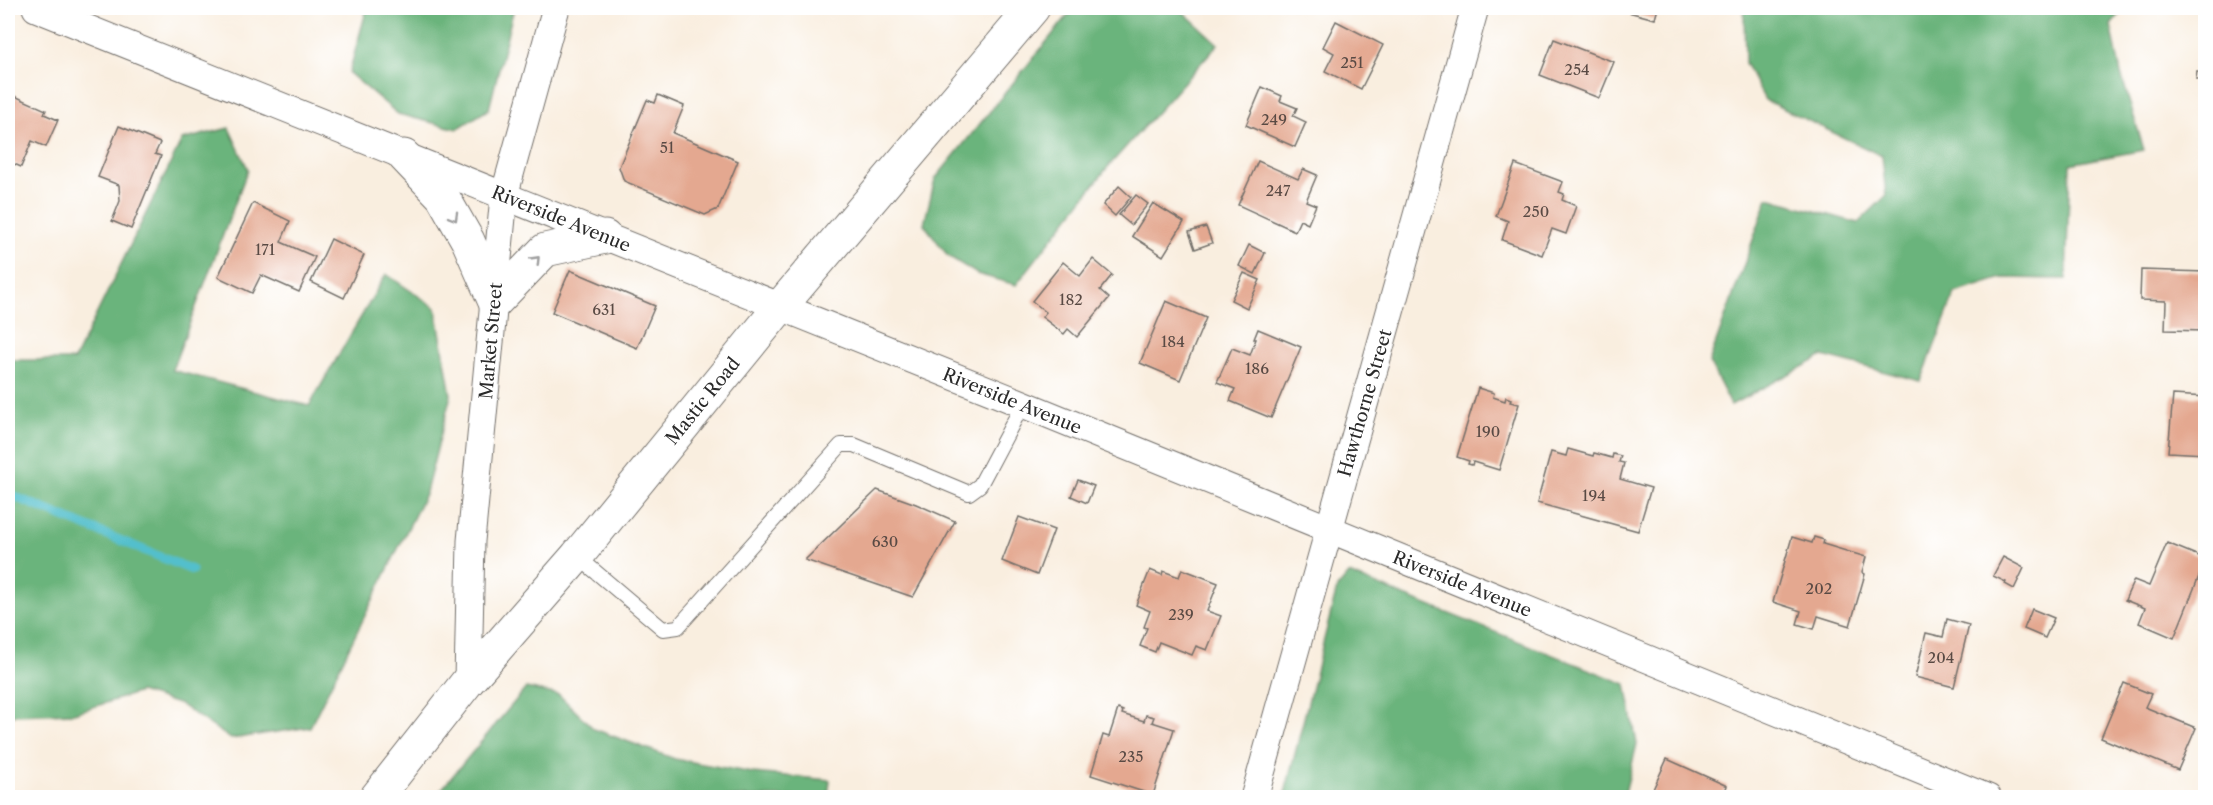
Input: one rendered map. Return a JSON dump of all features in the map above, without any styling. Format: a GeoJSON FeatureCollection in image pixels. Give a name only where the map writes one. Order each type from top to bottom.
{"type":"FeatureCollection","features":[{"type":"Feature","properties":{"kind":"main road","name":"Mastic Road"},"geometry":{"type":"LineString","coordinates":[[376,798],[468,681],[577,556],[780,307],[1033,8]]}},
{"type":"Feature","properties":{"kind":"main road"},"geometry":{"type":"LineString","coordinates":[[404,156],[443,197],[468,241],[495,302],[544,250],[605,237]]}},
{"type":"Feature","properties":{"kind":"street","name":"Riverside Avenue"},"geometry":{"type":"LineString","coordinates":[[36,8],[1023,404],[1988,798]]}},
{"type":"Feature","properties":{"kind":"street","name":"Market Street"},"geometry":{"type":"LineString","coordinates":[[468,681],[471,541],[504,196],[556,8]]}},
{"type":"Feature","properties":{"kind":"street","name":"Hawthorne Street"},"geometry":{"type":"LineString","coordinates":[[1254,798],[1475,8]]}},
{"type":"Feature","properties":{"kind":"lane"},"geometry":{"type":"LineString","coordinates":[[577,556],[663,630],[678,627],[842,445],[854,445],[969,493],[980,485],[1023,404]]}},
{"type":"Feature","properties":{"kind":"green space"},"geometry":{"type":"Polygon","coordinates":[[[367,8],[514,8],[489,109],[457,129],[398,114],[349,73],[367,8]]]}},
{"type":"Feature","properties":{"kind":"green space"},"geometry":{"type":"Polygon","coordinates":[[[1074,8],[1179,8],[1218,44],[1107,168],[1016,285],[977,274],[948,256],[924,224],[935,179],[1074,8]]]}},
{"type":"Feature","properties":{"kind":"green space"},"geometry":{"type":"Polygon","coordinates":[[[1744,8],[2125,8],[2111,25],[2121,74],[2144,150],[2070,164],[2066,279],[2002,278],[1955,293],[1921,381],[1823,356],[1731,405],[1709,362],[1768,198],[1858,223],[1886,196],[1882,156],[1765,100],[1745,63],[1744,8]]]}},
{"type":"Feature","properties":{"kind":"green space"},"geometry":{"type":"Polygon","coordinates":[[[229,128],[248,169],[172,370],[309,406],[386,274],[436,308],[451,395],[426,492],[310,727],[231,739],[181,705],[140,692],[74,713],[12,715],[8,725],[8,360],[74,360],[182,140],[229,128]]]}},
{"type":"Feature","properties":{"kind":"green space"},"geometry":{"type":"Polygon","coordinates":[[[1349,574],[1626,684],[1637,744],[1624,797],[1284,797],[1337,588],[1349,574]]]}},
{"type":"Feature","properties":{"kind":"green space"},"geometry":{"type":"Polygon","coordinates":[[[526,688],[559,695],[594,729],[675,759],[753,773],[830,780],[828,797],[435,797],[526,688]]]}},
{"type":"Feature","properties":{"kind":"building"},"geometry":{"type":"Polygon","coordinates":[[[1613,8],[1658,8],[1655,19],[1613,8]]]}},
{"type":"Feature","properties":{"kind":"building"},"geometry":{"type":"Polygon","coordinates":[[[1336,21],[1383,45],[1361,89],[1325,71],[1334,53],[1323,47],[1336,21]]]}},
{"type":"Feature","properties":{"kind":"building"},"geometry":{"type":"Polygon","coordinates":[[[1554,39],[1614,62],[1599,98],[1540,75],[1554,39]]]}},
{"type":"Feature","properties":{"kind":"building"},"geometry":{"type":"Polygon","coordinates":[[[2201,57],[2206,58],[2206,66],[2200,65],[2201,57]]]}},
{"type":"Feature","properties":{"kind":"building"},"geometry":{"type":"Polygon","coordinates":[[[2197,71],[2206,73],[2206,90],[2202,89],[2204,80],[2196,79],[2197,71]]]}},
{"type":"Feature","properties":{"kind":"building"},"geometry":{"type":"Polygon","coordinates":[[[1262,87],[1282,96],[1280,101],[1297,108],[1293,116],[1306,122],[1295,147],[1246,125],[1262,87]]]}},
{"type":"Feature","properties":{"kind":"building"},"geometry":{"type":"Polygon","coordinates":[[[8,93],[46,110],[44,114],[58,120],[46,147],[32,141],[21,167],[12,163],[9,169],[8,168],[8,93]]]}},
{"type":"Feature","properties":{"kind":"building"},"geometry":{"type":"Polygon","coordinates":[[[658,95],[684,106],[673,133],[738,161],[718,209],[705,215],[624,181],[619,167],[647,100],[655,103],[658,95]]]}},
{"type":"Feature","properties":{"kind":"building"},"geometry":{"type":"Polygon","coordinates":[[[119,126],[160,143],[155,154],[161,156],[131,229],[112,221],[120,201],[119,185],[98,177],[119,126]]]}},
{"type":"Feature","properties":{"kind":"building"},"geometry":{"type":"Polygon","coordinates":[[[1258,161],[1298,179],[1303,169],[1317,175],[1306,201],[1316,205],[1308,224],[1300,220],[1295,231],[1238,205],[1258,161]]]}},
{"type":"Feature","properties":{"kind":"building"},"geometry":{"type":"Polygon","coordinates":[[[1515,164],[1563,182],[1559,192],[1564,194],[1562,200],[1576,206],[1566,234],[1552,229],[1542,255],[1502,240],[1508,221],[1496,216],[1515,164]]]}},
{"type":"Feature","properties":{"kind":"building"},"geometry":{"type":"Polygon","coordinates":[[[1119,186],[1131,197],[1115,216],[1103,205],[1119,186]]]}},
{"type":"Feature","properties":{"kind":"building"},"geometry":{"type":"Polygon","coordinates":[[[1136,195],[1148,204],[1131,225],[1119,215],[1136,195]]]}},
{"type":"Feature","properties":{"kind":"building"},"geometry":{"type":"Polygon","coordinates":[[[253,203],[290,221],[281,242],[315,257],[299,292],[261,275],[252,293],[218,277],[253,203]]]}},
{"type":"Feature","properties":{"kind":"building"},"geometry":{"type":"Polygon","coordinates":[[[1153,203],[1184,222],[1163,256],[1132,236],[1153,203]]]}},
{"type":"Feature","properties":{"kind":"building"},"geometry":{"type":"Polygon","coordinates":[[[1206,227],[1212,243],[1195,249],[1189,232],[1206,227]]]}},
{"type":"Feature","properties":{"kind":"building"},"geometry":{"type":"Polygon","coordinates":[[[331,239],[364,255],[344,298],[311,282],[331,239]]]}},
{"type":"Feature","properties":{"kind":"building"},"geometry":{"type":"Polygon","coordinates":[[[1249,245],[1265,253],[1255,274],[1239,266],[1249,245]]]}},
{"type":"Feature","properties":{"kind":"building"},"geometry":{"type":"Polygon","coordinates":[[[1093,259],[1112,275],[1100,290],[1109,298],[1077,337],[1068,329],[1064,334],[1042,317],[1046,312],[1032,301],[1063,262],[1080,276],[1093,259]]]}},
{"type":"Feature","properties":{"kind":"building"},"geometry":{"type":"Polygon","coordinates":[[[570,270],[655,306],[637,348],[552,312],[570,270]]]}},
{"type":"Feature","properties":{"kind":"building"},"geometry":{"type":"Polygon","coordinates":[[[2141,270],[2206,272],[2206,331],[2165,330],[2166,301],[2140,300],[2141,270]]]}},
{"type":"Feature","properties":{"kind":"building"},"geometry":{"type":"Polygon","coordinates":[[[1244,273],[1260,280],[1247,308],[1231,300],[1244,273]]]}},
{"type":"Feature","properties":{"kind":"building"},"geometry":{"type":"Polygon","coordinates":[[[1166,301],[1206,318],[1180,380],[1140,363],[1166,301]]]}},
{"type":"Feature","properties":{"kind":"building"},"geometry":{"type":"Polygon","coordinates":[[[1258,329],[1301,347],[1271,418],[1230,401],[1235,389],[1217,382],[1232,348],[1250,355],[1258,329]]]}},
{"type":"Feature","properties":{"kind":"building"},"geometry":{"type":"Polygon","coordinates":[[[1478,388],[1494,393],[1493,397],[1505,401],[1506,397],[1511,399],[1510,402],[1519,404],[1499,470],[1473,462],[1472,465],[1468,464],[1469,461],[1457,457],[1478,388]]]}},
{"type":"Feature","properties":{"kind":"building"},"geometry":{"type":"Polygon","coordinates":[[[2173,395],[2206,397],[2206,454],[2168,452],[2173,395]]]}},
{"type":"Feature","properties":{"kind":"building"},"geometry":{"type":"Polygon","coordinates":[[[1568,449],[1593,456],[1594,453],[1612,458],[1613,454],[1621,456],[1619,462],[1624,463],[1620,479],[1651,488],[1638,531],[1537,503],[1551,452],[1566,456],[1568,449]]]}},
{"type":"Feature","properties":{"kind":"building"},"geometry":{"type":"Polygon","coordinates":[[[1078,480],[1094,486],[1087,503],[1071,496],[1078,480]]]}},
{"type":"Feature","properties":{"kind":"building"},"geometry":{"type":"Polygon","coordinates":[[[877,490],[955,521],[913,597],[805,560],[877,490]]]}},
{"type":"Feature","properties":{"kind":"building"},"geometry":{"type":"Polygon","coordinates":[[[1019,517],[1054,530],[1037,575],[1002,561],[1019,517]]]}},
{"type":"Feature","properties":{"kind":"building"},"geometry":{"type":"Polygon","coordinates":[[[1792,537],[1812,543],[1814,537],[1824,540],[1823,544],[1866,557],[1862,572],[1865,574],[1850,626],[1818,616],[1814,629],[1797,624],[1801,611],[1773,602],[1792,537]]]}},
{"type":"Feature","properties":{"kind":"building"},"geometry":{"type":"Polygon","coordinates":[[[2167,543],[2206,559],[2174,638],[2139,623],[2145,608],[2125,600],[2134,580],[2149,586],[2167,543]]]}},
{"type":"Feature","properties":{"kind":"building"},"geometry":{"type":"Polygon","coordinates":[[[2003,557],[2024,568],[2014,589],[1993,576],[2003,557]]]}},
{"type":"Feature","properties":{"kind":"building"},"geometry":{"type":"Polygon","coordinates":[[[1182,569],[1218,583],[1207,611],[1221,616],[1207,650],[1196,646],[1192,655],[1159,642],[1155,652],[1140,646],[1150,611],[1136,605],[1150,570],[1162,575],[1163,571],[1179,577],[1182,569]]]}},
{"type":"Feature","properties":{"kind":"building"},"geometry":{"type":"Polygon","coordinates":[[[2032,609],[2054,618],[2045,638],[2024,629],[2032,609]]]}},
{"type":"Feature","properties":{"kind":"building"},"geometry":{"type":"Polygon","coordinates":[[[1947,619],[1969,625],[1954,687],[1915,677],[1926,633],[1943,637],[1947,619]]]}},
{"type":"Feature","properties":{"kind":"building"},"geometry":{"type":"Polygon","coordinates":[[[2124,683],[2151,694],[2145,707],[2196,728],[2178,770],[2101,738],[2124,683]]]}},
{"type":"Feature","properties":{"kind":"building"},"geometry":{"type":"Polygon","coordinates":[[[1118,709],[1123,711],[1122,714],[1144,721],[1146,715],[1154,717],[1152,722],[1174,729],[1153,795],[1091,775],[1103,735],[1109,737],[1118,709]]]}},
{"type":"Feature","properties":{"kind":"building"},"geometry":{"type":"Polygon","coordinates":[[[1667,759],[1727,786],[1722,798],[1649,798],[1667,759]]]}},
{"type":"Feature","properties":{"kind":"waterway"},"geometry":{"type":"LineString","coordinates":[[8,494],[192,570]]}}]}
